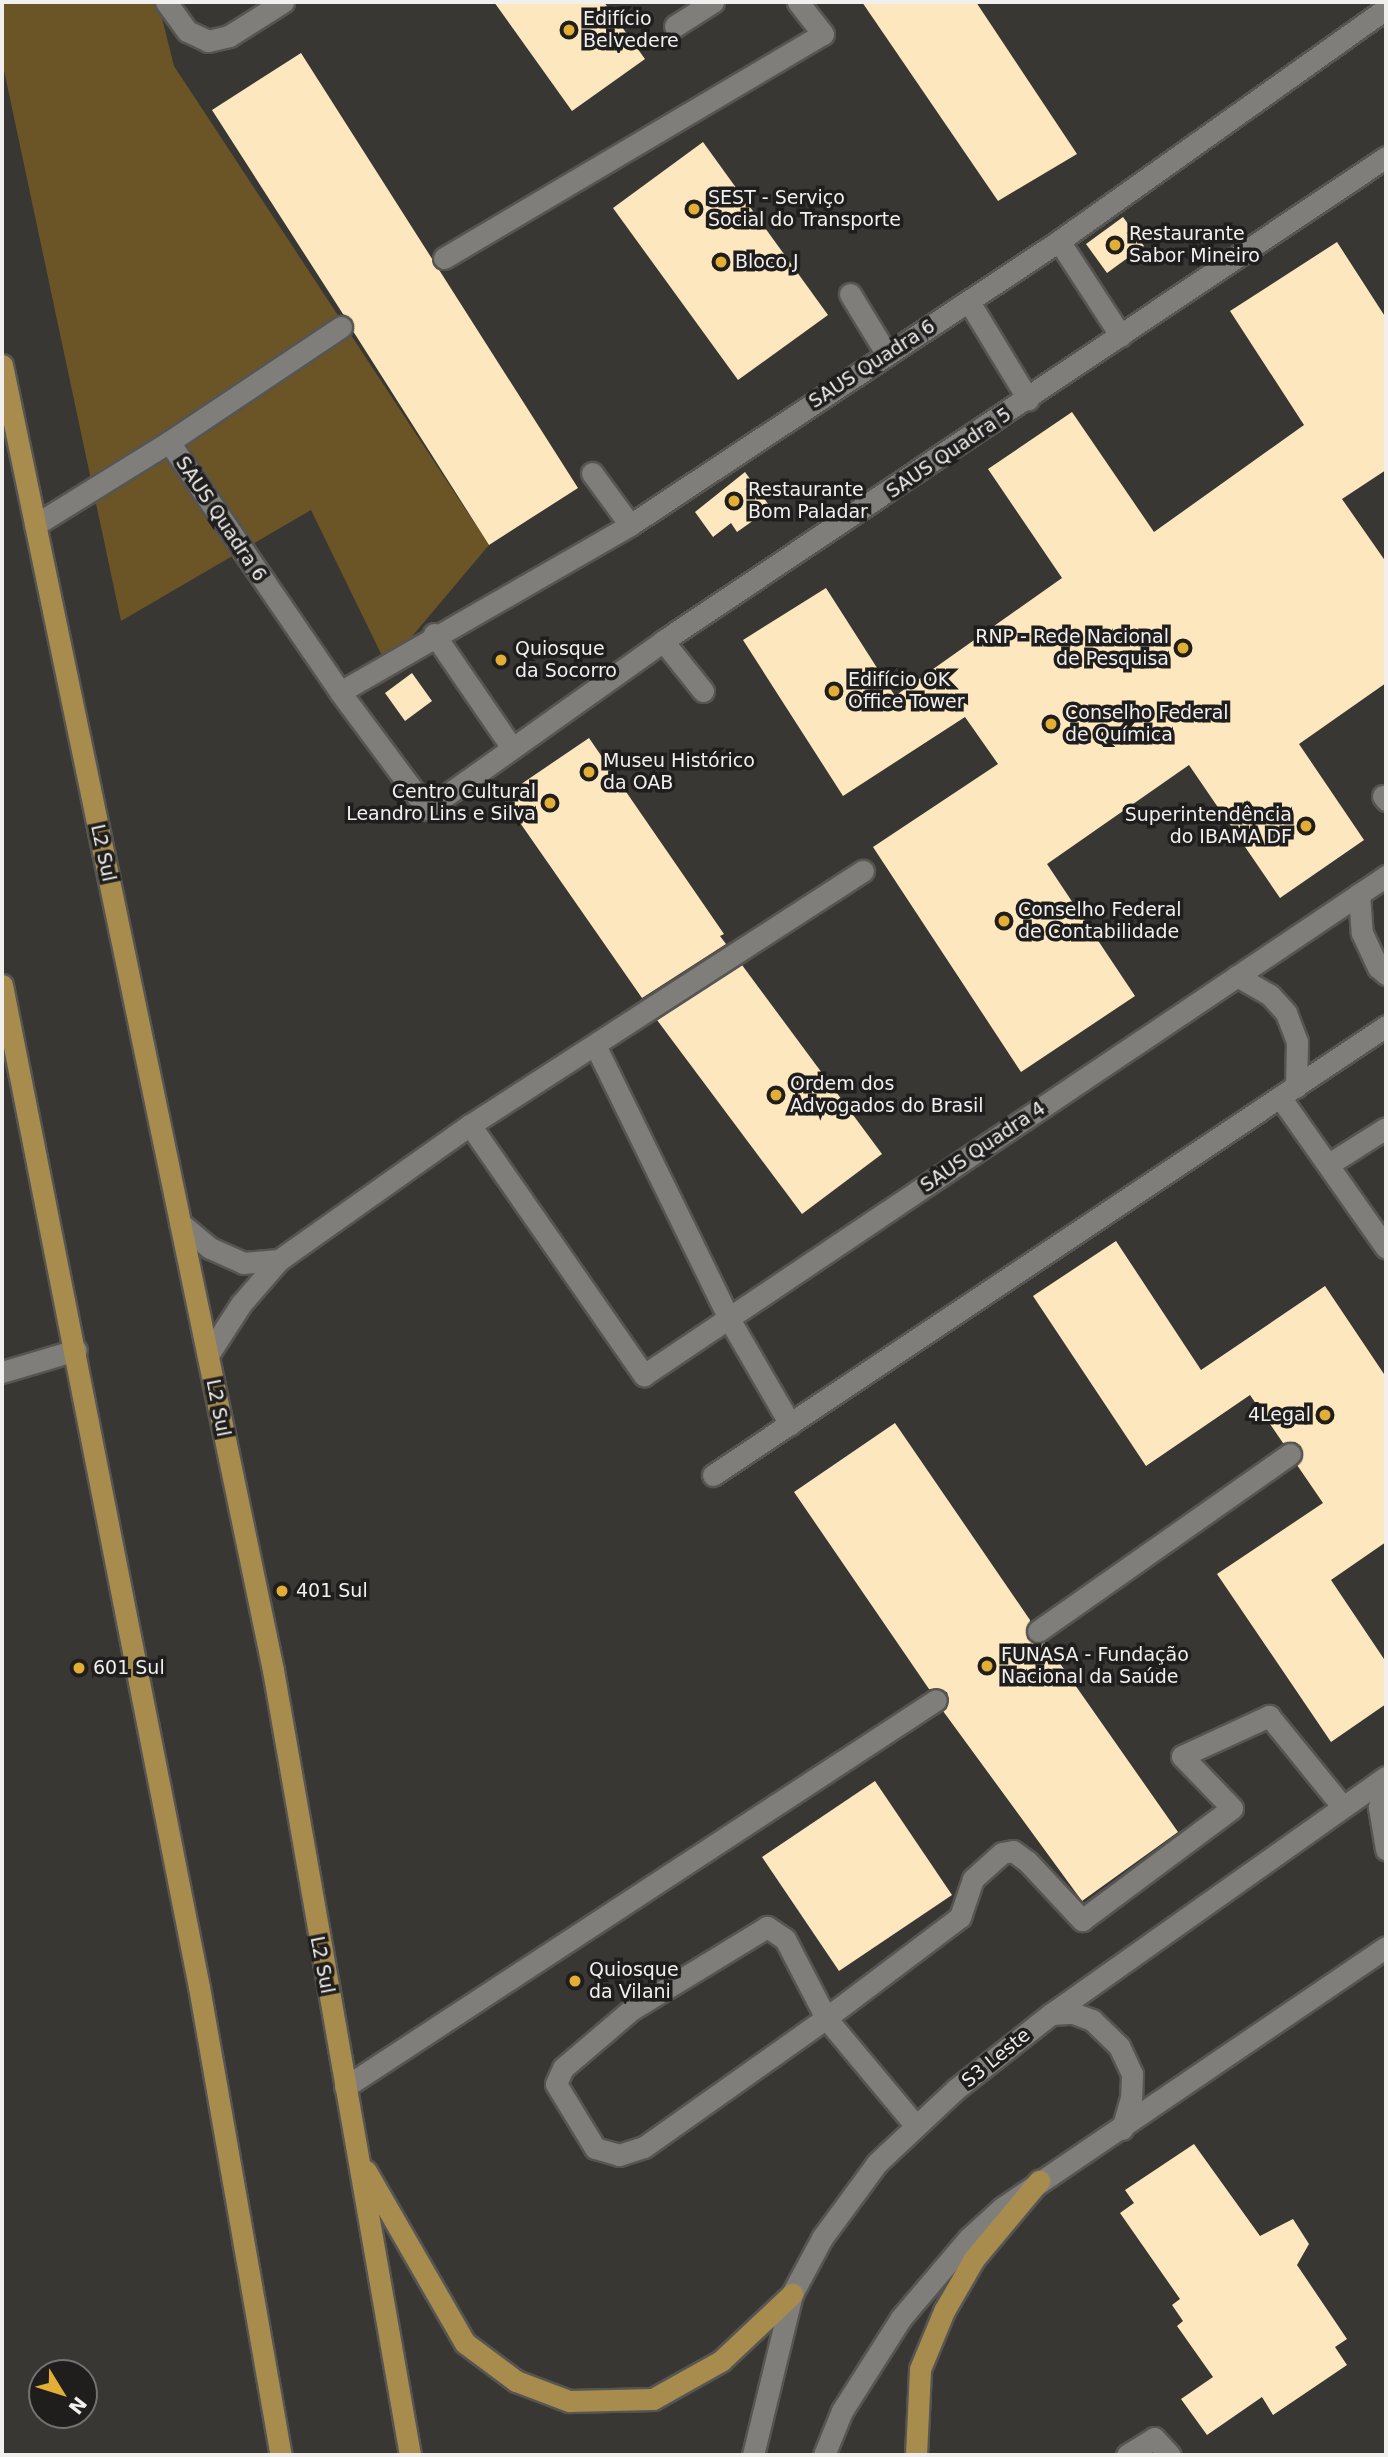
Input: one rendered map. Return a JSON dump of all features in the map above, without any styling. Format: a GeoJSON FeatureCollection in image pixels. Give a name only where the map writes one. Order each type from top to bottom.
{"type":"FeatureCollection","features":[{"type":"Feature","properties":{"kind":"main road"},"geometry":{"type":"LineString","coordinates":[[166,2],[187,31],[208,41],[229,36],[283,2]]}},
{"type":"Feature","properties":{"kind":"main road"},"geometry":{"type":"LineString","coordinates":[[675,26],[713,2]]}},
{"type":"Feature","properties":{"kind":"main road"},"geometry":{"type":"LineString","coordinates":[[444,258],[823,34],[798,2]]}},
{"type":"Feature","properties":{"kind":"main road","name":"SAUS Quadra 6"},"geometry":{"type":"LineString","coordinates":[[340,692],[384,669],[434,634],[629,525],[886,353],[1059,242],[1386,9]]}},
{"type":"Feature","properties":{"kind":"main road","name":"SAUS Quadra 5"},"geometry":{"type":"LineString","coordinates":[[427,808],[663,641],[1386,157]]}},
{"type":"Feature","properties":{"kind":"main road"},"geometry":{"type":"LineString","coordinates":[[1059,242],[1121,336]]}},
{"type":"Feature","properties":{"kind":"main road"},"geometry":{"type":"LineString","coordinates":[[850,294],[886,353]]}},
{"type":"Feature","properties":{"kind":"main road"},"geometry":{"type":"LineString","coordinates":[[969,302],[1028,399]]}},
{"type":"Feature","properties":{"kind":"main road"},"geometry":{"type":"LineString","coordinates":[[169,442],[341,327]]}},
{"type":"Feature","properties":{"kind":"main road","name":"L2 Sul"},"geometry":{"type":"LineString","coordinates":[[2,365],[273,1670],[410,2455]]}},
{"type":"Feature","properties":{"kind":"main road","name":"SAUS Quadra 6"},"geometry":{"type":"LineString","coordinates":[[35,526],[169,442],[340,692],[427,808]]}},
{"type":"Feature","properties":{"kind":"main road"},"geometry":{"type":"LineString","coordinates":[[592,473],[629,525]]}},
{"type":"Feature","properties":{"kind":"main road"},"geometry":{"type":"LineString","coordinates":[[434,634],[512,748]]}},
{"type":"Feature","properties":{"kind":"main road"},"geometry":{"type":"LineString","coordinates":[[663,641],[703,691]]}},
{"type":"Feature","properties":{"kind":"main road"},"geometry":{"type":"LineString","coordinates":[[208,1355],[241,1304],[279,1260],[470,1125],[863,871]]}},
{"type":"Feature","properties":{"kind":"main road","name":"SAUS Quadra 4"},"geometry":{"type":"LineString","coordinates":[[470,1125],[644,1375],[1386,876]]}},
{"type":"Feature","properties":{"kind":"main road"},"geometry":{"type":"LineString","coordinates":[[1359,894],[1362,933],[1378,967],[1386,974]]}},
{"type":"Feature","properties":{"kind":"main road"},"geometry":{"type":"LineString","coordinates":[[1237,976],[1270,995],[1286,1013],[1297,1041],[1288,1092],[1329,1164],[1379,1225],[1386,1248]]}},
{"type":"Feature","properties":{"kind":"main road"},"geometry":{"type":"LineString","coordinates":[[2,985],[200,1987],[281,2455]]}},
{"type":"Feature","properties":{"kind":"main road"},"geometry":{"type":"LineString","coordinates":[[713,1475],[1386,1026]]}},
{"type":"Feature","properties":{"kind":"main road"},"geometry":{"type":"LineString","coordinates":[[594,1045],[728,1317],[790,1424]]}},
{"type":"Feature","properties":{"kind":"main road"},"geometry":{"type":"LineString","coordinates":[[1329,1164],[1386,1128]]}},
{"type":"Feature","properties":{"kind":"main road"},"geometry":{"type":"LineString","coordinates":[[180,1223],[210,1248],[243,1263],[279,1260]]}},
{"type":"Feature","properties":{"kind":"main road"},"geometry":{"type":"LineString","coordinates":[[2,1372],[76,1350]]}},
{"type":"Feature","properties":{"kind":"main road"},"geometry":{"type":"LineString","coordinates":[[1038,1631],[1290,1454]]}},
{"type":"Feature","properties":{"kind":"main road"},"geometry":{"type":"LineString","coordinates":[[345,2087],[936,1700]]}},
{"type":"Feature","properties":{"kind":"main road"},"geometry":{"type":"LineString","coordinates":[[916,2126],[826,2018],[785,1939],[766,1927],[631,2010],[563,2068],[556,2084],[595,2148],[619,2155],[644,2147],[826,2018],[960,1917],[973,1879],[1002,1853],[1013,1851],[1027,1861],[1082,1920],[1232,1808],[1182,1756],[1269,1716],[1343,1807]]}},
{"type":"Feature","properties":{"kind":"main road","name":"S3 Leste"},"geometry":{"type":"LineString","coordinates":[[752,2455],[792,2294],[822,2238],[877,2163],[916,2126],[1051,2014],[1386,1777]]}},
{"type":"Feature","properties":{"kind":"main road"},"geometry":{"type":"LineString","coordinates":[[1386,1793],[1379,1807],[1386,1849]]}},
{"type":"Feature","properties":{"kind":"main road"},"geometry":{"type":"LineString","coordinates":[[824,2455],[842,2411],[901,2318],[968,2239],[1039,2181],[1122,2129],[1386,1947]]}},
{"type":"Feature","properties":{"kind":"main road"},"geometry":{"type":"LineString","coordinates":[[1051,2014],[1073,2013],[1092,2020],[1119,2046],[1132,2074],[1131,2098],[1122,2129]]}},
{"type":"Feature","properties":{"kind":"main road"},"geometry":{"type":"LineString","coordinates":[[357,2155],[466,2343],[516,2381],[569,2401],[653,2399],[721,2361],[792,2294]]}},
{"type":"Feature","properties":{"kind":"main road"},"geometry":{"type":"LineString","coordinates":[[916,2455],[920,2369],[944,2311],[974,2259],[1039,2181]]}},
{"type":"Feature","properties":{"kind":"main road"},"geometry":{"type":"LineString","coordinates":[[1127,2455],[1154,2438],[1170,2455]]}},
{"type":"Feature","properties":{"kind":"shaded area"},"geometry":{"type":"Polygon","coordinates":[[[2,2],[158,2],[174,66],[489,545],[387,666],[311,510],[121,621],[2,61],[2,2]]]}},
{"type":"Feature","properties":{"kind":"building","name":"Edifício Belvedere"},"geometry":{"type":"Polygon","coordinates":[[[494,2],[604,2],[645,59],[572,111],[494,2]]]}},
{"type":"Feature","properties":{"kind":"building"},"geometry":{"type":"Polygon","coordinates":[[[862,2],[976,2],[1077,154],[998,201],[862,2]]]}},
{"type":"Feature","properties":{"kind":"building"},"geometry":{"type":"Polygon","coordinates":[[[301,53],[578,488],[489,545],[353,331],[352,320],[343,314],[212,110],[301,53]]]}},
{"type":"Feature","properties":{"kind":"building","name":"Bloco J"},"geometry":{"type":"Polygon","coordinates":[[[703,142],[828,315],[738,380],[613,208],[703,142]]]}},
{"type":"Feature","properties":{"kind":"building","name":"Restaurante Sabor Mineiro"},"geometry":{"type":"Polygon","coordinates":[[[1123,217],[1144,246],[1107,273],[1086,244],[1123,217]]]}},
{"type":"Feature","properties":{"kind":"building"},"geometry":{"type":"Polygon","coordinates":[[[1337,242],[1386,318],[1386,470],[1342,499],[1386,562],[1386,683],[1299,744],[1364,840],[1280,898],[1189,765],[1047,864],[1135,996],[1021,1072],[873,847],[998,764],[965,717],[843,796],[743,640],[826,588],[895,696],[1062,578],[988,469],[1072,412],[1154,532],[1304,425],[1230,311],[1337,242]]]}},
{"type":"Feature","properties":{"kind":"building","name":"Restaurante Bom Paladar"},"geometry":{"type":"Polygon","coordinates":[[[745,472],[771,508],[737,532],[731,523],[713,537],[695,512],[745,472]]]}},
{"type":"Feature","properties":{"kind":"building"},"geometry":{"type":"Polygon","coordinates":[[[412,673],[432,701],[405,721],[385,693],[412,673]]]}},
{"type":"Feature","properties":{"kind":"building"},"geometry":{"type":"Polygon","coordinates":[[[589,738],[724,934],[720,936],[726,944],[642,998],[502,797],[589,738]]]}},
{"type":"Feature","properties":{"kind":"building","name":"Ordem dos Advogados do Brasil"},"geometry":{"type":"Polygon","coordinates":[[[742,965],[882,1154],[802,1214],[657,1020],[742,965]]]}},
{"type":"Feature","properties":{"kind":"building"},"geometry":{"type":"Polygon","coordinates":[[[1116,1241],[1201,1370],[1325,1286],[1386,1377],[1386,1542],[1331,1580],[1386,1662],[1386,1704],[1331,1742],[1217,1574],[1323,1503],[1297,1465],[1301,1447],[1295,1442],[1283,1443],[1250,1395],[1146,1466],[1033,1296],[1116,1241]]]}},
{"type":"Feature","properties":{"kind":"building","name":"FUNASA - Fundação Nacional da Saúde"},"geometry":{"type":"Polygon","coordinates":[[[895,1423],[1030,1620],[1027,1638],[1033,1643],[1045,1642],[1178,1832],[1082,1901],[943,1711],[949,1700],[947,1692],[929,1689],[794,1492],[895,1423]]]}},
{"type":"Feature","properties":{"kind":"building"},"geometry":{"type":"Polygon","coordinates":[[[875,1781],[952,1895],[839,1971],[762,1857],[875,1781]]]}},
{"type":"Feature","properties":{"kind":"building"},"geometry":{"type":"Polygon","coordinates":[[[1194,2144],[1260,2236],[1293,2219],[1309,2244],[1297,2265],[1347,2339],[1335,2347],[1347,2365],[1273,2415],[1262,2397],[1207,2435],[1181,2399],[1213,2377],[1177,2326],[1183,2321],[1172,2305],[1180,2299],[1120,2213],[1134,2203],[1125,2190],[1194,2144]]]}},
{"type":"Feature","properties":{"kind":"place","name":"Edifício Belvedere"},"geometry":{"type":"Point","coordinates":[569,30]}},
{"type":"Feature","properties":{"kind":"place","name":"SEST - Serviço Social do Transporte"},"geometry":{"type":"Point","coordinates":[694,209]}},
{"type":"Feature","properties":{"kind":"place","name":"Restaurante Sabor Mineiro"},"geometry":{"type":"Point","coordinates":[1115,245]}},
{"type":"Feature","properties":{"kind":"place","name":"Bloco J"},"geometry":{"type":"Point","coordinates":[721,262]}},
{"type":"Feature","properties":{"kind":"place","name":"Restaurante Bom Paladar"},"geometry":{"type":"Point","coordinates":[734,501]}},
{"type":"Feature","properties":{"kind":"place","name":"RNP - Rede Nacional de Pesquisa"},"geometry":{"type":"Point","coordinates":[1183,648]}},
{"type":"Feature","properties":{"kind":"place","name":"Quiosque da Socorro"},"geometry":{"type":"Point","coordinates":[501,660]}},
{"type":"Feature","properties":{"kind":"place","name":"Edifício OK Office Tower"},"geometry":{"type":"Point","coordinates":[834,691]}},
{"type":"Feature","properties":{"kind":"place","name":"Conselho Federal de Química"},"geometry":{"type":"Point","coordinates":[1051,724]}},
{"type":"Feature","properties":{"kind":"place","name":"Museu Histórico da OAB"},"geometry":{"type":"Point","coordinates":[589,772]}},
{"type":"Feature","properties":{"kind":"place","name":"Centro Cultural Leandro Lins e Silva"},"geometry":{"type":"Point","coordinates":[550,803]}},
{"type":"Feature","properties":{"kind":"place","name":"Superintendência do IBAMA DF"},"geometry":{"type":"Point","coordinates":[1306,826]}},
{"type":"Feature","properties":{"kind":"place","name":"Conselho Federal de Contabilidade"},"geometry":{"type":"Point","coordinates":[1004,921]}},
{"type":"Feature","properties":{"kind":"place","name":"Ordem dos Advogados do Brasil"},"geometry":{"type":"Point","coordinates":[776,1095]}},
{"type":"Feature","properties":{"kind":"place","name":"4Legal"},"geometry":{"type":"Point","coordinates":[1325,1415]}},
{"type":"Feature","properties":{"kind":"place","name":"401 Sul"},"geometry":{"type":"Point","coordinates":[282,1591]}},
{"type":"Feature","properties":{"kind":"place","name":"FUNASA - Fundação Nacional da Saúde"},"geometry":{"type":"Point","coordinates":[987,1666]}},
{"type":"Feature","properties":{"kind":"place","name":"601 Sul"},"geometry":{"type":"Point","coordinates":[79,1668]}},
{"type":"Feature","properties":{"kind":"place","name":"Quiosque da Vilani"},"geometry":{"type":"Point","coordinates":[575,1981]}}]}
